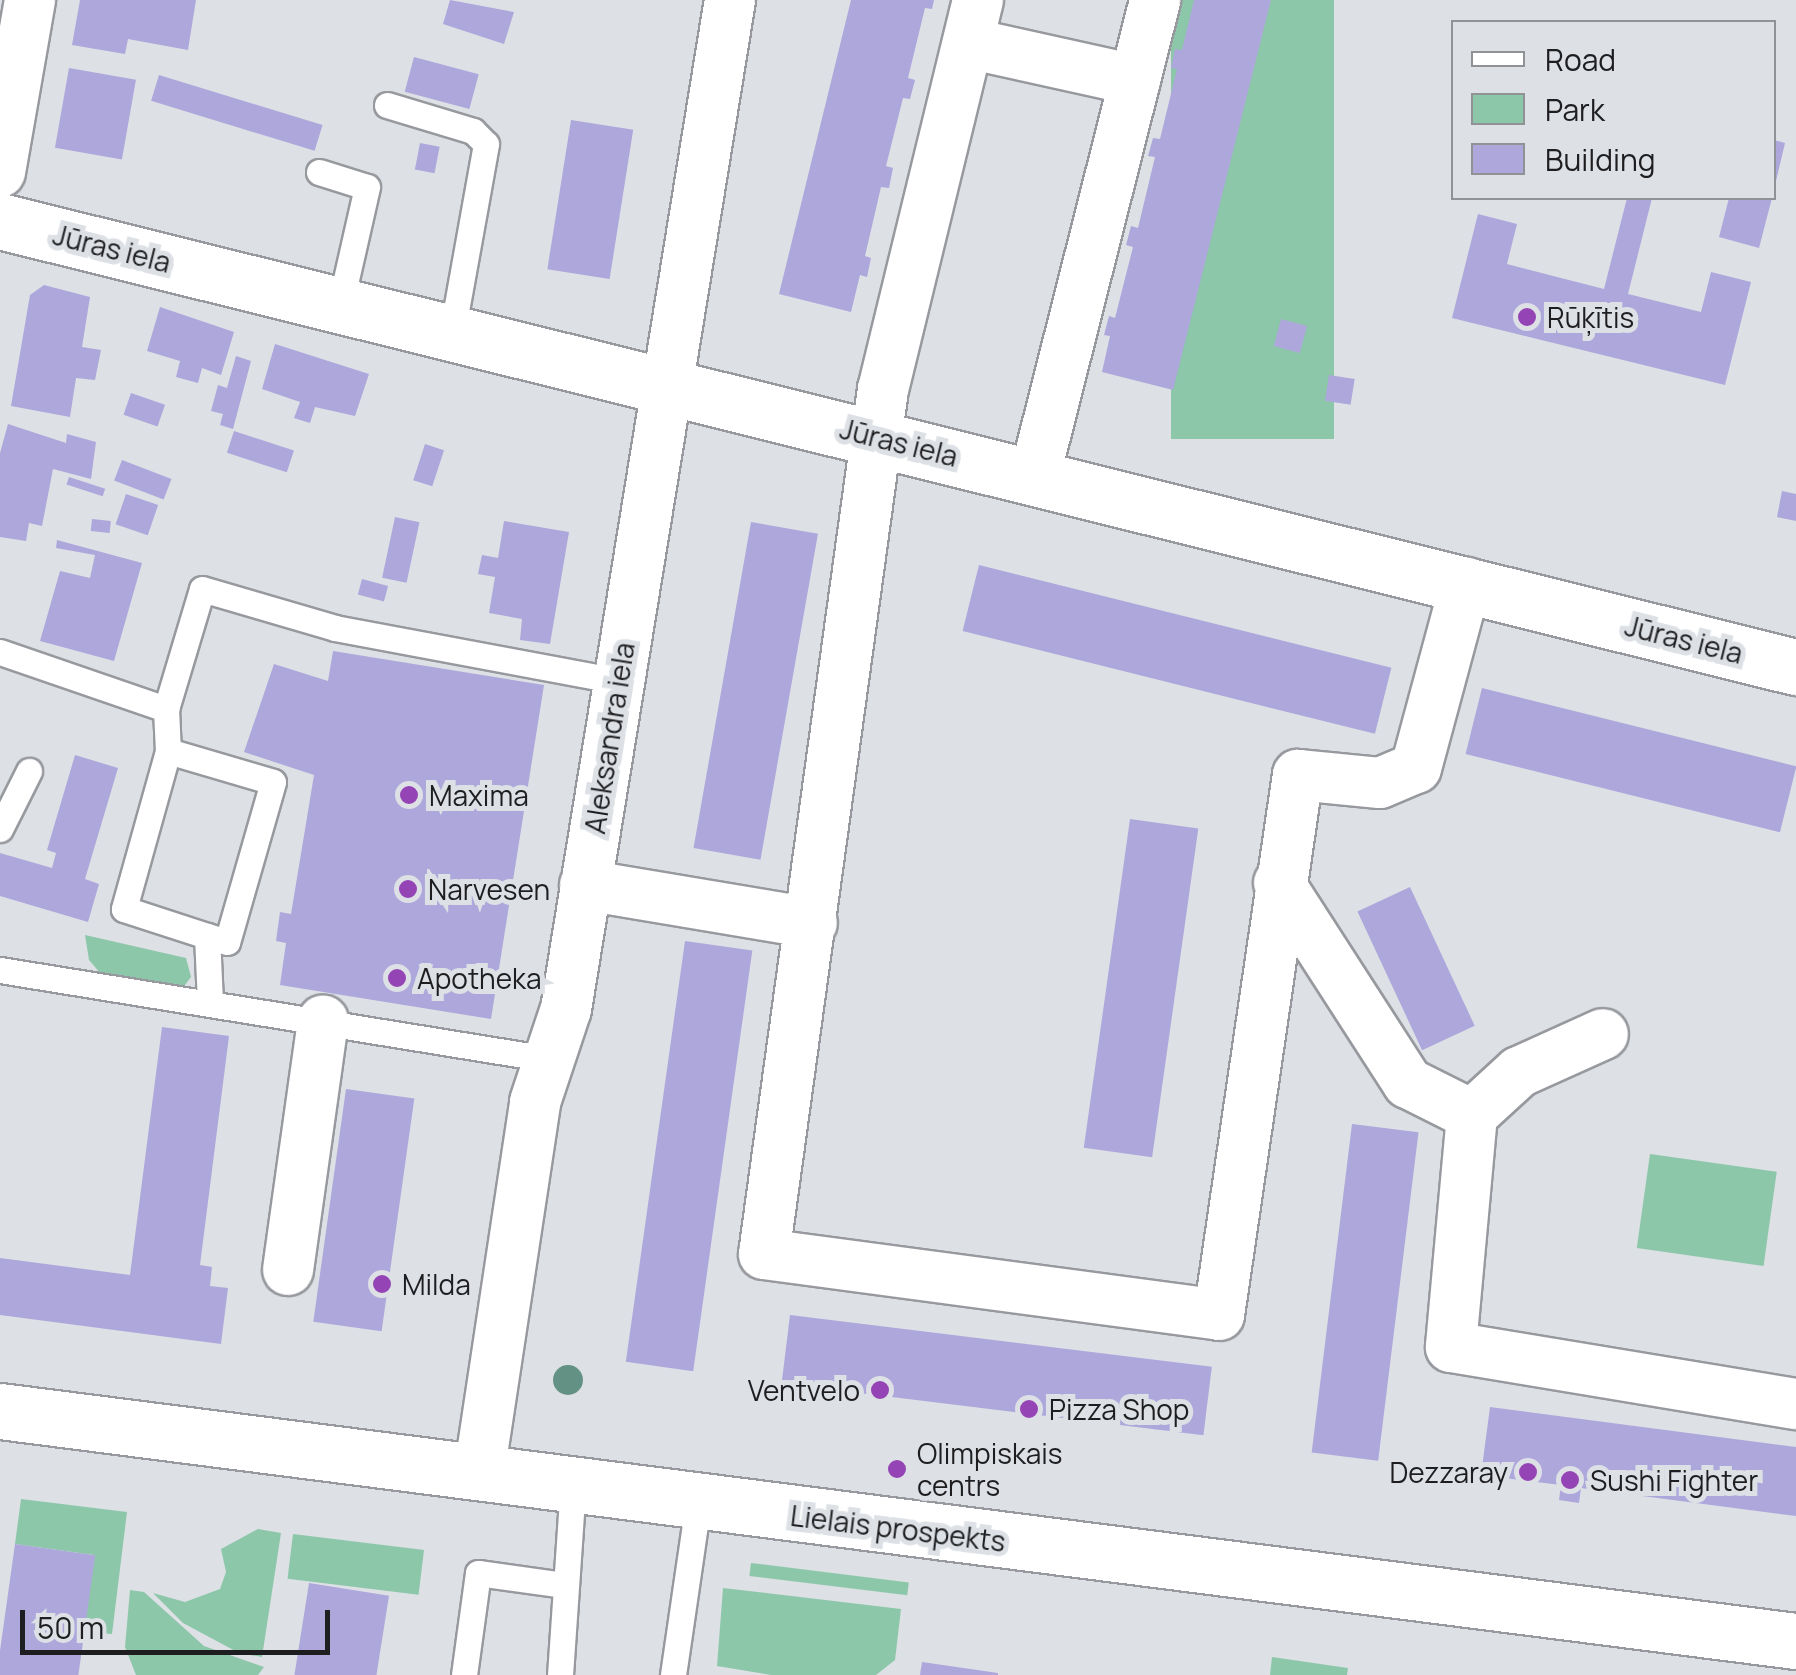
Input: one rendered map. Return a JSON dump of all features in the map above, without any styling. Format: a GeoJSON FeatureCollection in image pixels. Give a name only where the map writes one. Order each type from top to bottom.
{"type":"FeatureCollection","features":[{"type":"Feature","properties":{"kind":"street"},"geometry":{"type":"LineString","coordinates":[[0,172],[30,0]]}},
{"type":"Feature","properties":{"kind":"street","name":"Aleksandra iela"},"geometry":{"type":"LineString","coordinates":[[479,1474],[535,1102],[566,1009],[730,0]]}},
{"type":"Feature","properties":{"kind":"street"},"geometry":{"type":"LineString","coordinates":[[1035,475],[1155,0]]}},
{"type":"Feature","properties":{"kind":"street"},"geometry":{"type":"LineString","coordinates":[[1134,80],[973,21],[877,436],[764,1254],[1219,1315],[1278,884],[1298,775],[1380,783],[1416,768],[1466,583]]}},
{"type":"Feature","properties":{"kind":"street","name":"Jūras iela"},"geometry":{"type":"LineString","coordinates":[[0,221],[1796,667]]}},
{"type":"Feature","properties":{"kind":"street"},"geometry":{"type":"LineString","coordinates":[[1278,884],[1408,1083],[1472,1116]]}},
{"type":"Feature","properties":{"kind":"street"},"geometry":{"type":"LineString","coordinates":[[585,885],[812,923]]}},
{"type":"Feature","properties":{"kind":"street"},"geometry":{"type":"LineString","coordinates":[[288,1270],[322,1020]]}},
{"type":"Feature","properties":{"kind":"street"},"geometry":{"type":"LineString","coordinates":[[1603,1034],[1518,1072],[1472,1116],[1451,1346],[1796,1404]]}},
{"type":"Feature","properties":{"kind":"street","name":"Lielais prospekts"},"geometry":{"type":"LineString","coordinates":[[0,1411],[698,1504],[1796,1641]]}},
{"type":"Feature","properties":{"kind":"lane"},"geometry":{"type":"LineString","coordinates":[[387,105],[473,130],[486,144],[452,333]]}},
{"type":"Feature","properties":{"kind":"lane"},"geometry":{"type":"LineString","coordinates":[[319,172],[366,187],[340,306]]}},
{"type":"Feature","properties":{"kind":"lane"},"geometry":{"type":"LineString","coordinates":[[168,751],[273,782],[227,942],[124,909],[168,751],[166,709],[202,589],[335,628],[618,681]]}},
{"type":"Feature","properties":{"kind":"lane"},"geometry":{"type":"LineString","coordinates":[[0,652],[166,709]]}},
{"type":"Feature","properties":{"kind":"lane"},"geometry":{"type":"LineString","coordinates":[[0,829],[30,771]]}},
{"type":"Feature","properties":{"kind":"lane"},"geometry":{"type":"LineString","coordinates":[[207,936],[210,1002]]}},
{"type":"Feature","properties":{"kind":"lane"},"geometry":{"type":"LineString","coordinates":[[0,970],[548,1059]]}},
{"type":"Feature","properties":{"kind":"lane"},"geometry":{"type":"LineString","coordinates":[[560,1675],[562,1585],[573,1486]]}},
{"type":"Feature","properties":{"kind":"lane"},"geometry":{"type":"LineString","coordinates":[[673,1675],[698,1504]]}},
{"type":"Feature","properties":{"kind":"lane"},"geometry":{"type":"LineString","coordinates":[[464,1675],[478,1573],[562,1585]]}},
{"type":"Feature","properties":{"kind":"green space"},"geometry":{"type":"Polygon","coordinates":[[[1171,0],[1334,0],[1334,439],[1171,439],[1171,0]]]}},
{"type":"Feature","properties":{"kind":"green space"},"geometry":{"type":"Polygon","coordinates":[[[85,935],[186,958],[191,977],[182,989],[101,974],[89,960],[85,935]]]}},
{"type":"Feature","properties":{"kind":"green space"},"geometry":{"type":"Polygon","coordinates":[[[1650,1154],[1777,1172],[1764,1266],[1637,1248],[1650,1154]]]}},
{"type":"Feature","properties":{"kind":"green space"},"geometry":{"type":"Polygon","coordinates":[[[21,1499],[127,1512],[112,1634],[84,1632],[94,1555],[15,1544],[21,1499]]]}},
{"type":"Feature","properties":{"kind":"green space"},"geometry":{"type":"Polygon","coordinates":[[[258,1529],[281,1533],[262,1657],[239,1653],[183,1623],[153,1593],[185,1602],[220,1589],[226,1572],[221,1549],[258,1529]]]}},
{"type":"Feature","properties":{"kind":"green space"},"geometry":{"type":"Polygon","coordinates":[[[293,1534],[424,1550],[419,1595],[288,1579],[293,1534]]]}},
{"type":"Feature","properties":{"kind":"green space"},"geometry":{"type":"Polygon","coordinates":[[[751,1563],[909,1582],[907,1595],[749,1576],[751,1563]]]}},
{"type":"Feature","properties":{"kind":"green space"},"geometry":{"type":"Polygon","coordinates":[[[723,1588],[901,1609],[895,1660],[876,1675],[771,1675],[717,1666],[723,1588]]]}},
{"type":"Feature","properties":{"kind":"green space"},"geometry":{"type":"Polygon","coordinates":[[[130,1590],[144,1592],[204,1646],[264,1667],[258,1675],[136,1675],[125,1647],[130,1590]]]}},
{"type":"Feature","properties":{"kind":"green space"},"geometry":{"type":"Polygon","coordinates":[[[1272,1657],[1348,1668],[1347,1675],[1270,1675],[1272,1657]]]}},
{"type":"Feature","properties":{"kind":"building"},"geometry":{"type":"Polygon","coordinates":[[[80,0],[196,0],[188,50],[128,39],[125,54],[72,45],[80,0]]]}},
{"type":"Feature","properties":{"kind":"building"},"geometry":{"type":"Polygon","coordinates":[[[450,0],[514,12],[504,44],[443,24],[450,0]]]}},
{"type":"Feature","properties":{"kind":"building"},"geometry":{"type":"Polygon","coordinates":[[[851,0],[934,0],[932,9],[925,8],[908,78],[915,80],[910,99],[903,98],[886,166],[893,168],[889,188],[881,187],[865,256],[871,258],[867,277],[860,275],[851,312],[779,294],[851,0]]]}},
{"type":"Feature","properties":{"kind":"building"},"geometry":{"type":"Polygon","coordinates":[[[1194,0],[1271,0],[1173,390],[1102,372],[1110,336],[1104,335],[1109,316],[1115,318],[1133,247],[1126,245],[1131,226],[1138,228],[1155,157],[1148,156],[1153,138],[1160,139],[1177,69],[1171,68],[1175,49],[1182,50],[1194,0]]]}},
{"type":"Feature","properties":{"kind":"building"},"geometry":{"type":"Polygon","coordinates":[[[414,57],[479,74],[469,109],[405,92],[414,57]]]}},
{"type":"Feature","properties":{"kind":"building"},"geometry":{"type":"Polygon","coordinates":[[[69,68],[136,80],[122,160],[55,148],[69,68]]]}},
{"type":"Feature","properties":{"kind":"building"},"geometry":{"type":"Polygon","coordinates":[[[159,75],[323,125],[315,151],[151,101],[159,75]]]}},
{"type":"Feature","properties":{"kind":"building"},"geometry":{"type":"Polygon","coordinates":[[[571,120],[633,130],[610,279],[547,269],[571,120]]]}},
{"type":"Feature","properties":{"kind":"building"},"geometry":{"type":"Polygon","coordinates":[[[1776,141],[1785,143],[1776,181],[1776,141]]]}},
{"type":"Feature","properties":{"kind":"building"},"geometry":{"type":"Polygon","coordinates":[[[420,143],[440,147],[434,173],[415,170],[420,143]]]}},
{"type":"Feature","properties":{"kind":"building"},"geometry":{"type":"Polygon","coordinates":[[[1626,200],[1652,200],[1628,294],[1701,312],[1711,272],[1751,282],[1725,385],[1452,318],[1478,214],[1517,224],[1507,264],[1604,289],[1626,200]]]}},
{"type":"Feature","properties":{"kind":"building"},"geometry":{"type":"Polygon","coordinates":[[[1728,200],[1771,200],[1759,248],[1719,237],[1728,200]]]}},
{"type":"Feature","properties":{"kind":"building"},"geometry":{"type":"Polygon","coordinates":[[[44,285],[90,297],[82,347],[101,350],[95,380],[76,378],[70,417],[11,406],[30,295],[44,285]]]}},
{"type":"Feature","properties":{"kind":"building"},"geometry":{"type":"Polygon","coordinates":[[[160,307],[234,332],[221,375],[202,368],[198,383],[176,377],[180,361],[147,351],[160,307]]]}},
{"type":"Feature","properties":{"kind":"building"},"geometry":{"type":"Polygon","coordinates":[[[1281,319],[1307,326],[1300,353],[1274,346],[1281,319]]]}},
{"type":"Feature","properties":{"kind":"building"},"geometry":{"type":"Polygon","coordinates":[[[275,344],[369,374],[355,416],[315,407],[310,423],[294,418],[300,402],[262,389],[275,344]]]}},
{"type":"Feature","properties":{"kind":"building"},"geometry":{"type":"Polygon","coordinates":[[[236,356],[251,361],[233,429],[220,425],[223,414],[211,411],[218,385],[227,388],[236,356]]]}},
{"type":"Feature","properties":{"kind":"building"},"geometry":{"type":"Polygon","coordinates":[[[1329,375],[1355,379],[1351,405],[1325,401],[1329,375]]]}},
{"type":"Feature","properties":{"kind":"building"},"geometry":{"type":"Polygon","coordinates":[[[131,393],[165,405],[158,426],[124,415],[131,393]]]}},
{"type":"Feature","properties":{"kind":"building"},"geometry":{"type":"Polygon","coordinates":[[[8,424],[66,443],[67,434],[96,442],[91,479],[53,469],[42,526],[29,523],[26,541],[0,537],[0,453],[8,424]]]}},
{"type":"Feature","properties":{"kind":"building"},"geometry":{"type":"Polygon","coordinates":[[[234,431],[294,450],[287,472],[227,453],[234,431]]]}},
{"type":"Feature","properties":{"kind":"building"},"geometry":{"type":"Polygon","coordinates":[[[425,444],[444,450],[432,486],[413,480],[425,444]]]}},
{"type":"Feature","properties":{"kind":"building"},"geometry":{"type":"Polygon","coordinates":[[[122,460],[171,479],[164,500],[114,481],[122,460]]]}},
{"type":"Feature","properties":{"kind":"building"},"geometry":{"type":"Polygon","coordinates":[[[69,477],[105,489],[103,496],[67,485],[69,477]]]}},
{"type":"Feature","properties":{"kind":"building"},"geometry":{"type":"Polygon","coordinates":[[[1782,491],[1796,494],[1796,521],[1777,517],[1782,491]]]}},
{"type":"Feature","properties":{"kind":"building"},"geometry":{"type":"Polygon","coordinates":[[[126,494],[158,505],[148,535],[116,524],[126,494]]]}},
{"type":"Feature","properties":{"kind":"building"},"geometry":{"type":"Polygon","coordinates":[[[395,517],[419,522],[407,583],[382,578],[395,517]]]}},
{"type":"Feature","properties":{"kind":"building"},"geometry":{"type":"Polygon","coordinates":[[[92,519],[111,521],[110,533],[91,531],[92,519]]]}},
{"type":"Feature","properties":{"kind":"building"},"geometry":{"type":"Polygon","coordinates":[[[504,521],[569,532],[550,644],[520,640],[522,619],[489,613],[495,577],[478,574],[482,555],[498,558],[504,521]]]}},
{"type":"Feature","properties":{"kind":"building"},"geometry":{"type":"Polygon","coordinates":[[[751,522],[818,534],[760,860],[694,848],[751,522]]]}},
{"type":"Feature","properties":{"kind":"building"},"geometry":{"type":"Polygon","coordinates":[[[57,540],[142,563],[114,661],[40,641],[60,571],[90,578],[95,555],[56,548],[57,540]]]}},
{"type":"Feature","properties":{"kind":"building"},"geometry":{"type":"Polygon","coordinates":[[[979,565],[1391,668],[1375,734],[963,631],[979,565]]]}},
{"type":"Feature","properties":{"kind":"building"},"geometry":{"type":"Polygon","coordinates":[[[362,579],[388,586],[384,601],[358,594],[362,579]]]}},
{"type":"Feature","properties":{"kind":"building"},"geometry":{"type":"Polygon","coordinates":[[[333,651],[544,685],[491,1019],[280,985],[286,943],[276,941],[280,912],[291,914],[314,775],[244,752],[274,664],[328,681],[333,651]]]}},
{"type":"Feature","properties":{"kind":"building"},"geometry":{"type":"Polygon","coordinates":[[[1482,688],[1796,766],[1780,832],[1466,754],[1482,688]]]}},
{"type":"Feature","properties":{"kind":"building"},"geometry":{"type":"Polygon","coordinates":[[[75,755],[118,768],[85,879],[99,884],[88,922],[0,896],[0,853],[52,868],[56,853],[47,850],[75,755]]]}},
{"type":"Feature","properties":{"kind":"building"},"geometry":{"type":"Polygon","coordinates":[[[1130,819],[1198,829],[1152,1157],[1084,1148],[1130,819]]]}},
{"type":"Feature","properties":{"kind":"building"},"geometry":{"type":"Polygon","coordinates":[[[1410,887],[1475,1026],[1422,1050],[1357,912],[1410,887]]]}},
{"type":"Feature","properties":{"kind":"building"},"geometry":{"type":"Polygon","coordinates":[[[685,941],[752,950],[693,1371],[626,1362],[685,941]]]}},
{"type":"Feature","properties":{"kind":"building"},"geometry":{"type":"Polygon","coordinates":[[[162,1027],[229,1036],[200,1265],[212,1267],[210,1286],[228,1288],[221,1344],[0,1315],[0,1258],[130,1275],[162,1027]]]}},
{"type":"Feature","properties":{"kind":"building"},"geometry":{"type":"Polygon","coordinates":[[[346,1089],[414,1099],[382,1331],[313,1322],[346,1089]]]}},
{"type":"Feature","properties":{"kind":"building"},"geometry":{"type":"Polygon","coordinates":[[[1352,1124],[1419,1132],[1378,1461],[1312,1453],[1352,1124]]]}},
{"type":"Feature","properties":{"kind":"building"},"geometry":{"type":"Polygon","coordinates":[[[790,1315],[1212,1367],[1203,1435],[782,1383],[790,1315]]]}},
{"type":"Feature","properties":{"kind":"building"},"geometry":{"type":"Polygon","coordinates":[[[1490,1407],[1796,1447],[1796,1516],[1581,1488],[1579,1503],[1559,1500],[1561,1485],[1481,1475],[1490,1407]]]}},
{"type":"Feature","properties":{"kind":"building"},"geometry":{"type":"Polygon","coordinates":[[[15,1544],[95,1555],[78,1675],[0,1675],[15,1544]]]}},
{"type":"Feature","properties":{"kind":"building"},"geometry":{"type":"Polygon","coordinates":[[[309,1583],[389,1596],[376,1675],[294,1675],[309,1583]]]}},
{"type":"Feature","properties":{"kind":"building"},"geometry":{"type":"Polygon","coordinates":[[[922,1662],[998,1673],[998,1675],[920,1675],[922,1662]]]}},
{"type":"Feature","properties":{"kind":"place","name":"Rūķītis"},"geometry":{"type":"Point","coordinates":[1527,317]}},
{"type":"Feature","properties":{"kind":"place","name":"Maxima"},"geometry":{"type":"Point","coordinates":[409,795]}},
{"type":"Feature","properties":{"kind":"place","name":"Narvesen"},"geometry":{"type":"Point","coordinates":[408,889]}},
{"type":"Feature","properties":{"kind":"place","name":"Apotheka"},"geometry":{"type":"Point","coordinates":[397,978]}},
{"type":"Feature","properties":{"kind":"place","name":"Milda"},"geometry":{"type":"Point","coordinates":[382,1284]}},
{"type":"Feature","properties":{"kind":"place","name":"Ventvelo"},"geometry":{"type":"Point","coordinates":[880,1390]}},
{"type":"Feature","properties":{"kind":"place","name":"Pizza Shop"},"geometry":{"type":"Point","coordinates":[1029,1409]}},
{"type":"Feature","properties":{"kind":"place","name":"Olimpiskais centrs"},"geometry":{"type":"Point","coordinates":[897,1469]}},
{"type":"Feature","properties":{"kind":"place","name":"Dezzaray"},"geometry":{"type":"Point","coordinates":[1528,1472]}},
{"type":"Feature","properties":{"kind":"place","name":"Sushi Fighter"},"geometry":{"type":"Point","coordinates":[1570,1480]}}]}
